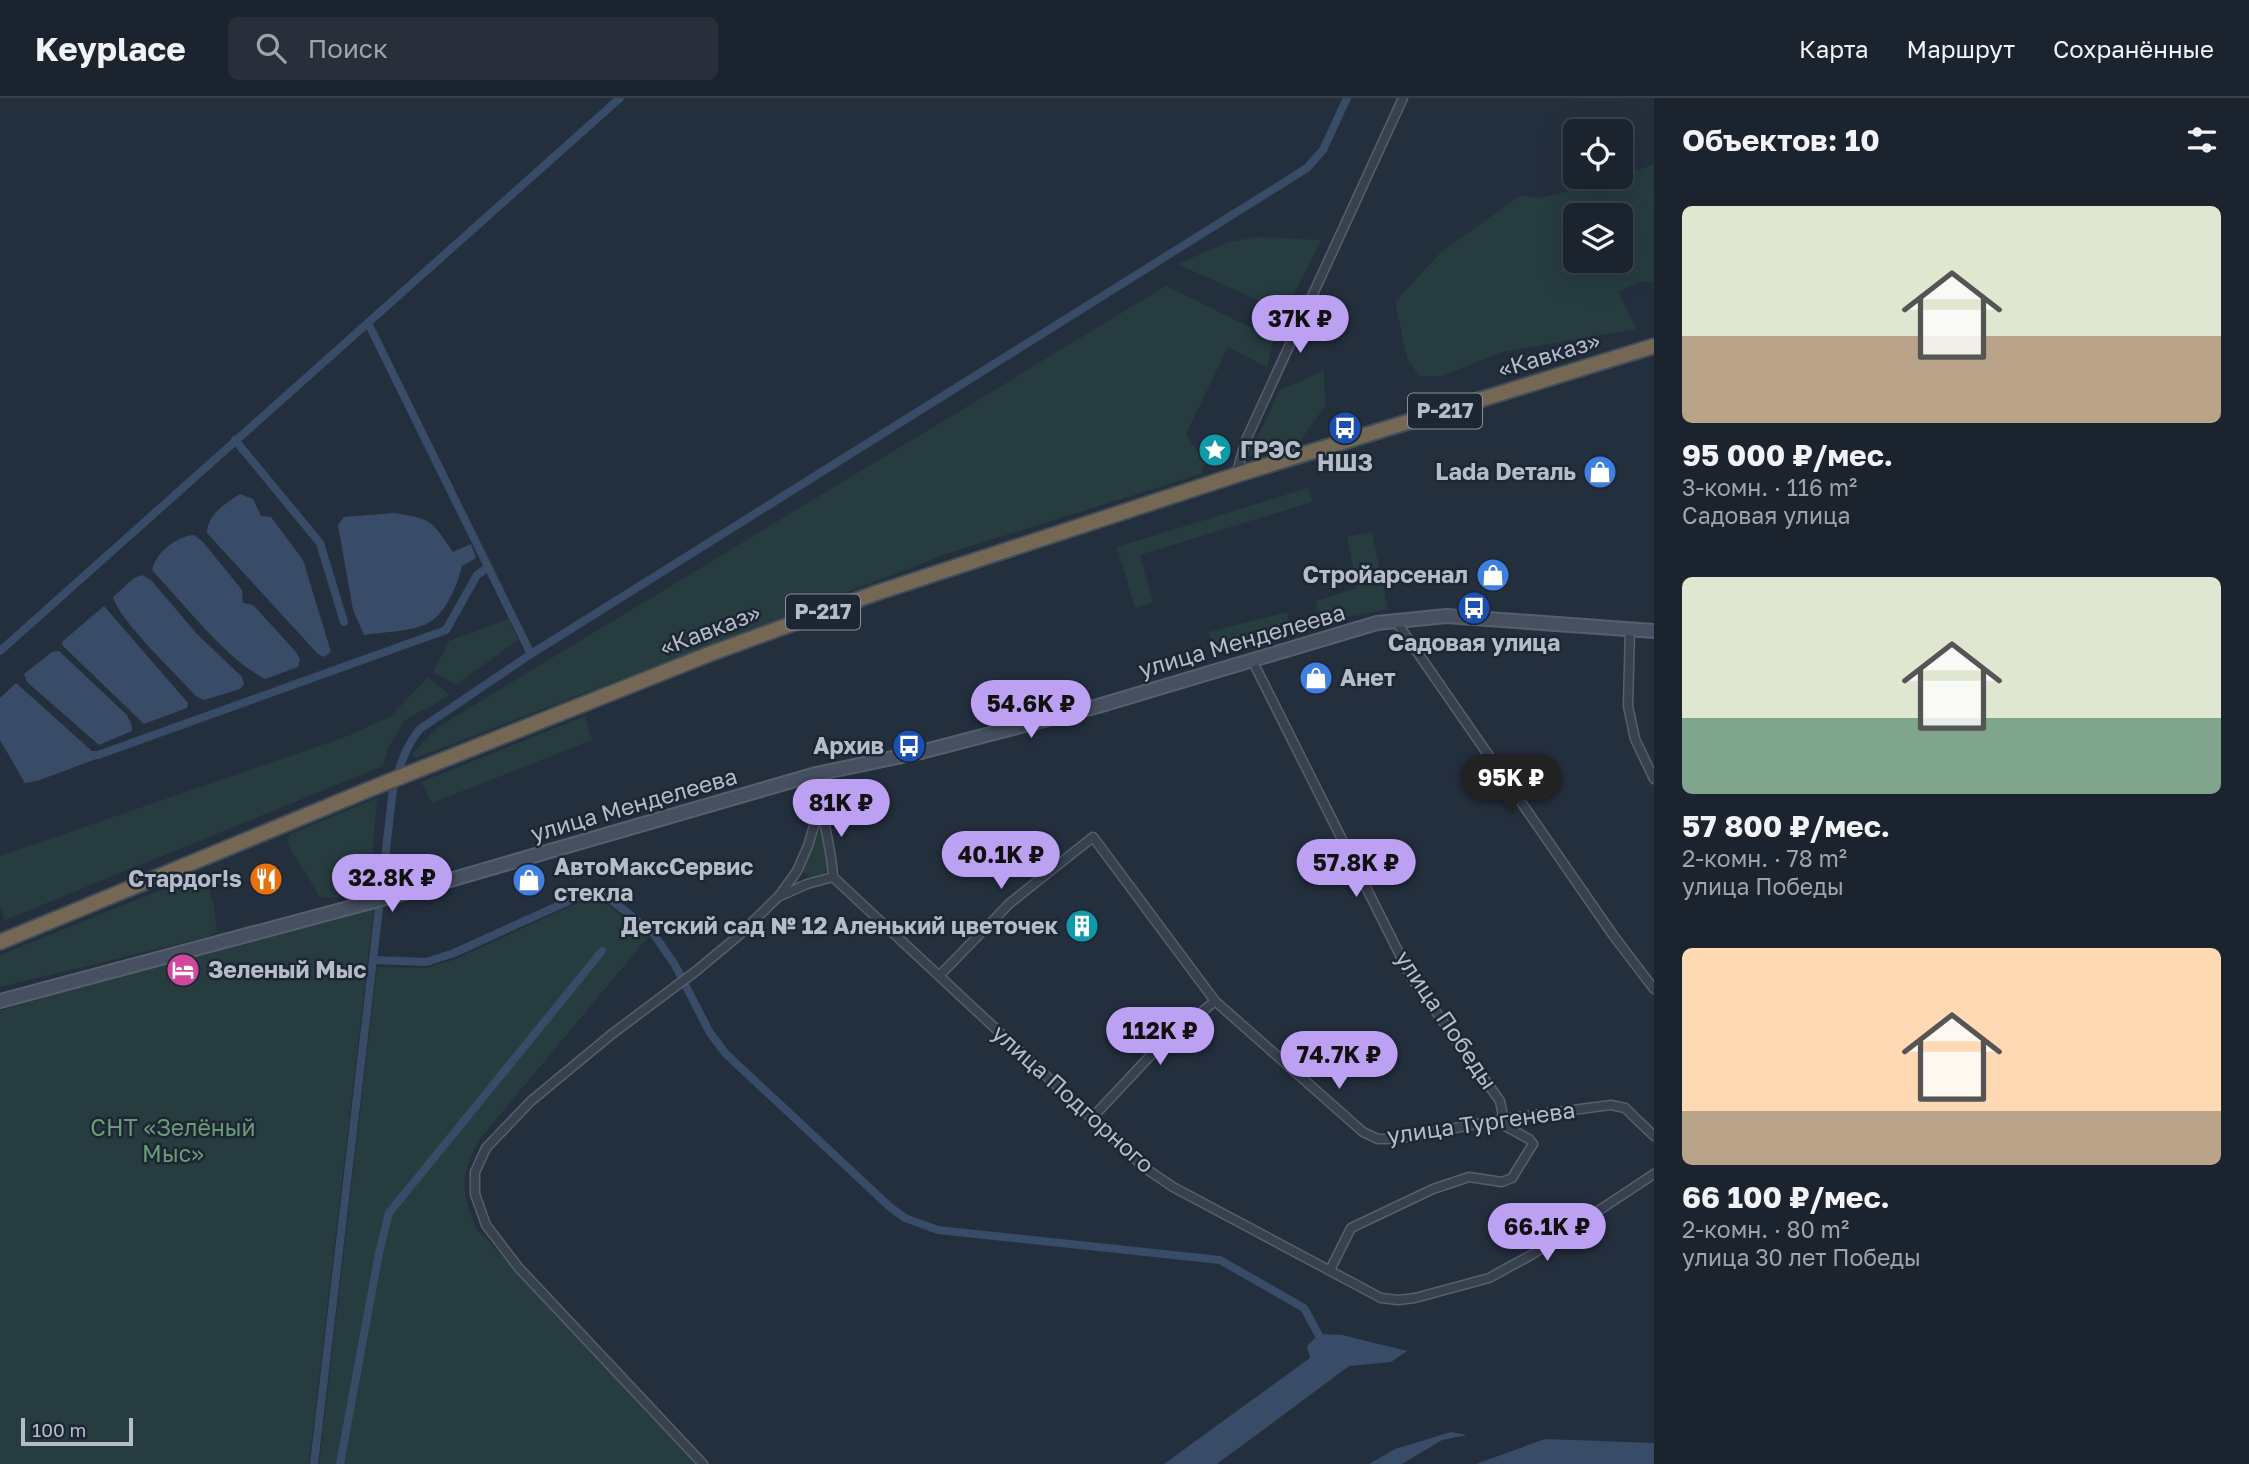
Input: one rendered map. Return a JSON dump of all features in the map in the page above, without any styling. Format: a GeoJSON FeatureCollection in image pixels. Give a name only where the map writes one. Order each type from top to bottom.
{"type":"FeatureCollection","features":[{"type":"Feature","properties":{"kind":"highway","name":"«Кавказ»"},"geometry":{"type":"LineString","coordinates":[[0,942],[375,787],[712,653],[863,598],[1236,475],[1654,346]]}},
{"type":"Feature","properties":{"kind":"main road","name":"улица Менделеева"},"geometry":{"type":"LineString","coordinates":[[0,1001],[412,891],[816,775],[1098,706],[1395,620],[1446,616],[1654,631]]}},
{"type":"Feature","properties":{"kind":"street"},"geometry":{"type":"LineString","coordinates":[[1236,475],[1246,440],[1403,98]]}},
{"type":"Feature","properties":{"kind":"street"},"geometry":{"type":"LineString","coordinates":[[1395,620],[1598,913],[1654,989]]}},
{"type":"Feature","properties":{"kind":"street"},"geometry":{"type":"LineString","coordinates":[[1630,629],[1628,706],[1635,739],[1654,779]]}},
{"type":"Feature","properties":{"kind":"street","name":"улица Победы"},"geometry":{"type":"LineString","coordinates":[[1252,660],[1411,977],[1500,1101],[1503,1119]]}},
{"type":"Feature","properties":{"kind":"street"},"geometry":{"type":"LineString","coordinates":[[779,896],[833,877],[816,775]]}},
{"type":"Feature","properties":{"kind":"street"},"geometry":{"type":"LineString","coordinates":[[703,1464],[518,1267],[485,1225],[475,1194],[475,1172],[486,1147],[522,1110],[612,1034],[737,937],[779,896],[801,863],[821,802]]}},
{"type":"Feature","properties":{"kind":"street","name":"улица Тургенева"},"geometry":{"type":"LineString","coordinates":[[939,976],[1010,903],[1093,837],[1214,1001],[1363,1132],[1378,1139],[1396,1139],[1503,1119],[1611,1105],[1625,1108],[1654,1136]]}},
{"type":"Feature","properties":{"kind":"street","name":"улица Подгорного"},"geometry":{"type":"LineString","coordinates":[[833,877],[1145,1168],[1173,1187],[1381,1297],[1398,1300],[1415,1298],[1489,1278],[1533,1254],[1654,1174]]}},
{"type":"Feature","properties":{"kind":"street"},"geometry":{"type":"LineString","coordinates":[[1092,1118],[1151,1055],[1214,1001]]}},
{"type":"Feature","properties":{"kind":"street"},"geometry":{"type":"LineString","coordinates":[[1330,1270],[1351,1228],[1433,1189],[1469,1177],[1502,1182],[1512,1178],[1533,1144],[1505,1126],[1503,1119]]}},
{"type":"Feature","properties":{"kind":"green space"},"geometry":{"type":"Polygon","coordinates":[[[1654,164],[1654,282],[1639,282],[1618,292],[1636,329],[1503,352],[1441,376],[1419,376],[1407,358],[1395,302],[1441,252],[1520,196],[1542,198],[1575,189],[1633,189],[1633,172],[1654,164]]]}},
{"type":"Feature","properties":{"kind":"green space"},"geometry":{"type":"Polygon","coordinates":[[[1257,237],[1321,240],[1285,312],[1177,264],[1229,242],[1257,237]]]}},
{"type":"Feature","properties":{"kind":"green space"},"geometry":{"type":"Polygon","coordinates":[[[1166,286],[1274,339],[1267,367],[1228,347],[1186,434],[1205,463],[1201,474],[949,553],[416,758],[412,754],[438,727],[1166,286]]]}},
{"type":"Feature","properties":{"kind":"green space"},"geometry":{"type":"Polygon","coordinates":[[[1324,370],[1325,406],[1300,441],[1248,457],[1279,391],[1324,370]]]}},
{"type":"Feature","properties":{"kind":"green space"},"geometry":{"type":"Polygon","coordinates":[[[1308,488],[1312,502],[1140,555],[1153,602],[1135,608],[1117,547],[1308,488]]]}},
{"type":"Feature","properties":{"kind":"green space"},"geometry":{"type":"Polygon","coordinates":[[[1372,532],[1388,609],[1318,623],[1316,601],[1357,588],[1347,537],[1372,532]]]}},
{"type":"Feature","properties":{"kind":"green space"},"geometry":{"type":"Polygon","coordinates":[[[1287,612],[1291,630],[1213,650],[1209,632],[1287,612]]]}},
{"type":"Feature","properties":{"kind":"green space"},"geometry":{"type":"Polygon","coordinates":[[[509,619],[518,640],[456,685],[433,672],[449,641],[509,619]]]}},
{"type":"Feature","properties":{"kind":"green space"},"geometry":{"type":"Polygon","coordinates":[[[428,677],[450,695],[405,720],[388,748],[383,766],[5,920],[0,906],[0,856],[348,736],[391,716],[428,677]]]}},
{"type":"Feature","properties":{"kind":"green space"},"geometry":{"type":"Polygon","coordinates":[[[585,716],[592,740],[432,803],[421,782],[585,716]]]}},
{"type":"Feature","properties":{"kind":"green space"},"geometry":{"type":"Polygon","coordinates":[[[377,798],[370,887],[338,898],[320,897],[287,843],[290,834],[377,798]]]}},
{"type":"Feature","properties":{"kind":"green space"},"geometry":{"type":"Polygon","coordinates":[[[817,828],[820,828],[828,868],[824,874],[811,878],[803,869],[817,828]]]}},
{"type":"Feature","properties":{"kind":"green space"},"geometry":{"type":"Polygon","coordinates":[[[191,878],[207,883],[214,906],[217,932],[208,937],[0,987],[0,955],[191,878]]]}},
{"type":"Feature","properties":{"kind":"green space"},"geometry":{"type":"Polygon","coordinates":[[[593,899],[603,901],[648,937],[478,1141],[468,1165],[465,1193],[476,1228],[697,1464],[319,1464],[377,967],[427,968],[456,959],[577,903],[593,899]]]}},
{"type":"Feature","properties":{"kind":"green space","name":"СНТ «Зелёный Мыс»"},"geometry":{"type":"Polygon","coordinates":[[[374,907],[309,1464],[0,1464],[0,1010],[374,907]]]}},
{"type":"Feature","properties":{"kind":"water"},"geometry":{"type":"Polygon","coordinates":[[[240,494],[253,499],[261,516],[271,517],[303,560],[331,652],[323,657],[207,533],[214,515],[240,494]]]}},
{"type":"Feature","properties":{"kind":"water"},"geometry":{"type":"Polygon","coordinates":[[[395,513],[417,517],[430,523],[453,552],[471,544],[476,558],[462,566],[449,600],[431,621],[410,629],[364,635],[353,610],[338,525],[344,517],[395,513]]]}},
{"type":"Feature","properties":{"kind":"water"},"geometry":{"type":"Polygon","coordinates":[[[194,535],[203,542],[242,590],[243,603],[253,605],[295,651],[300,659],[298,667],[265,679],[251,671],[210,634],[152,570],[168,546],[180,538],[194,535]]]}},
{"type":"Feature","properties":{"kind":"water"},"geometry":{"type":"Polygon","coordinates":[[[142,575],[151,580],[196,633],[242,677],[244,684],[240,689],[204,700],[196,696],[137,633],[117,607],[113,597],[134,578],[142,575]]]}},
{"type":"Feature","properties":{"kind":"water"},"geometry":{"type":"Polygon","coordinates":[[[104,606],[188,703],[187,708],[144,724],[63,646],[62,642],[104,606]]]}},
{"type":"Feature","properties":{"kind":"water"},"geometry":{"type":"Polygon","coordinates":[[[59,651],[127,715],[132,731],[99,745],[27,682],[24,674],[52,652],[59,651]]]}},
{"type":"Feature","properties":{"kind":"water"},"geometry":{"type":"Polygon","coordinates":[[[16,683],[92,751],[96,751],[99,758],[25,783],[0,740],[0,698],[16,683]]]}},
{"type":"Feature","properties":{"kind":"water"},"geometry":{"type":"Polygon","coordinates":[[[1319,1334],[1342,1335],[1407,1351],[1391,1362],[1349,1366],[1217,1464],[1164,1464],[1310,1358],[1307,1346],[1319,1334]]]}},
{"type":"Feature","properties":{"kind":"water"},"geometry":{"type":"Polygon","coordinates":[[[1451,1432],[1467,1435],[1442,1440],[1402,1464],[1369,1464],[1395,1449],[1451,1432]]]}},
{"type":"Feature","properties":{"kind":"water"},"geometry":{"type":"Polygon","coordinates":[[[1545,1439],[1654,1443],[1654,1464],[1476,1464],[1545,1439]]]}},
{"type":"Feature","properties":{"kind":"waterway"},"geometry":{"type":"LineString","coordinates":[[0,651],[620,98]]}},
{"type":"Feature","properties":{"kind":"waterway"},"geometry":{"type":"LineString","coordinates":[[314,1464],[393,789],[410,743],[420,729],[531,654],[1307,168],[1323,150],[1347,98]]}},
{"type":"Feature","properties":{"kind":"waterway"},"geometry":{"type":"LineString","coordinates":[[368,323],[531,654]]}},
{"type":"Feature","properties":{"kind":"waterway"},"geometry":{"type":"LineString","coordinates":[[235,440],[320,543],[344,622]]}},
{"type":"Feature","properties":{"kind":"waterway"},"geometry":{"type":"LineString","coordinates":[[98,755],[446,630],[477,575],[488,567]]}},
{"type":"Feature","properties":{"kind":"waterway"},"geometry":{"type":"LineString","coordinates":[[373,960],[426,962],[454,953],[575,898],[593,893],[605,895],[653,933],[675,965],[710,1033],[726,1054],[905,1218],[938,1230],[1220,1260],[1304,1308],[1323,1343]]}},
{"type":"Feature","properties":{"kind":"waterway"},"geometry":{"type":"LineString","coordinates":[[340,1464],[379,1253],[389,1213],[602,951]]}},
{"type":"Feature","properties":{"kind":"place","name":"НШЗ"},"geometry":{"type":"Point","coordinates":[1345,428]}},
{"type":"Feature","properties":{"kind":"place","name":"ГРЭС"},"geometry":{"type":"Point","coordinates":[1215,450]}},
{"type":"Feature","properties":{"kind":"place","name":"Lada Dеталь"},"geometry":{"type":"Point","coordinates":[1600,472]}},
{"type":"Feature","properties":{"kind":"place","name":"Стройарсенал"},"geometry":{"type":"Point","coordinates":[1493,575]}},
{"type":"Feature","properties":{"kind":"place","name":"Садовая улица"},"geometry":{"type":"Point","coordinates":[1474,608]}},
{"type":"Feature","properties":{"kind":"place","name":"Анет"},"geometry":{"type":"Point","coordinates":[1316,678]}},
{"type":"Feature","properties":{"kind":"place","name":"Архив"},"geometry":{"type":"Point","coordinates":[909,746]}},
{"type":"Feature","properties":{"kind":"place","name":"Стардог!s"},"geometry":{"type":"Point","coordinates":[266,879]}},
{"type":"Feature","properties":{"kind":"place","name":"АвтоМаксСервис стекла"},"geometry":{"type":"Point","coordinates":[529,880]}},
{"type":"Feature","properties":{"kind":"place","name":"Детский сад № 12 Аленький цветочек"},"geometry":{"type":"Point","coordinates":[1082,926]}},
{"type":"Feature","properties":{"kind":"place","name":"Зеленый Мыс"},"geometry":{"type":"Point","coordinates":[183,970]}}]}
